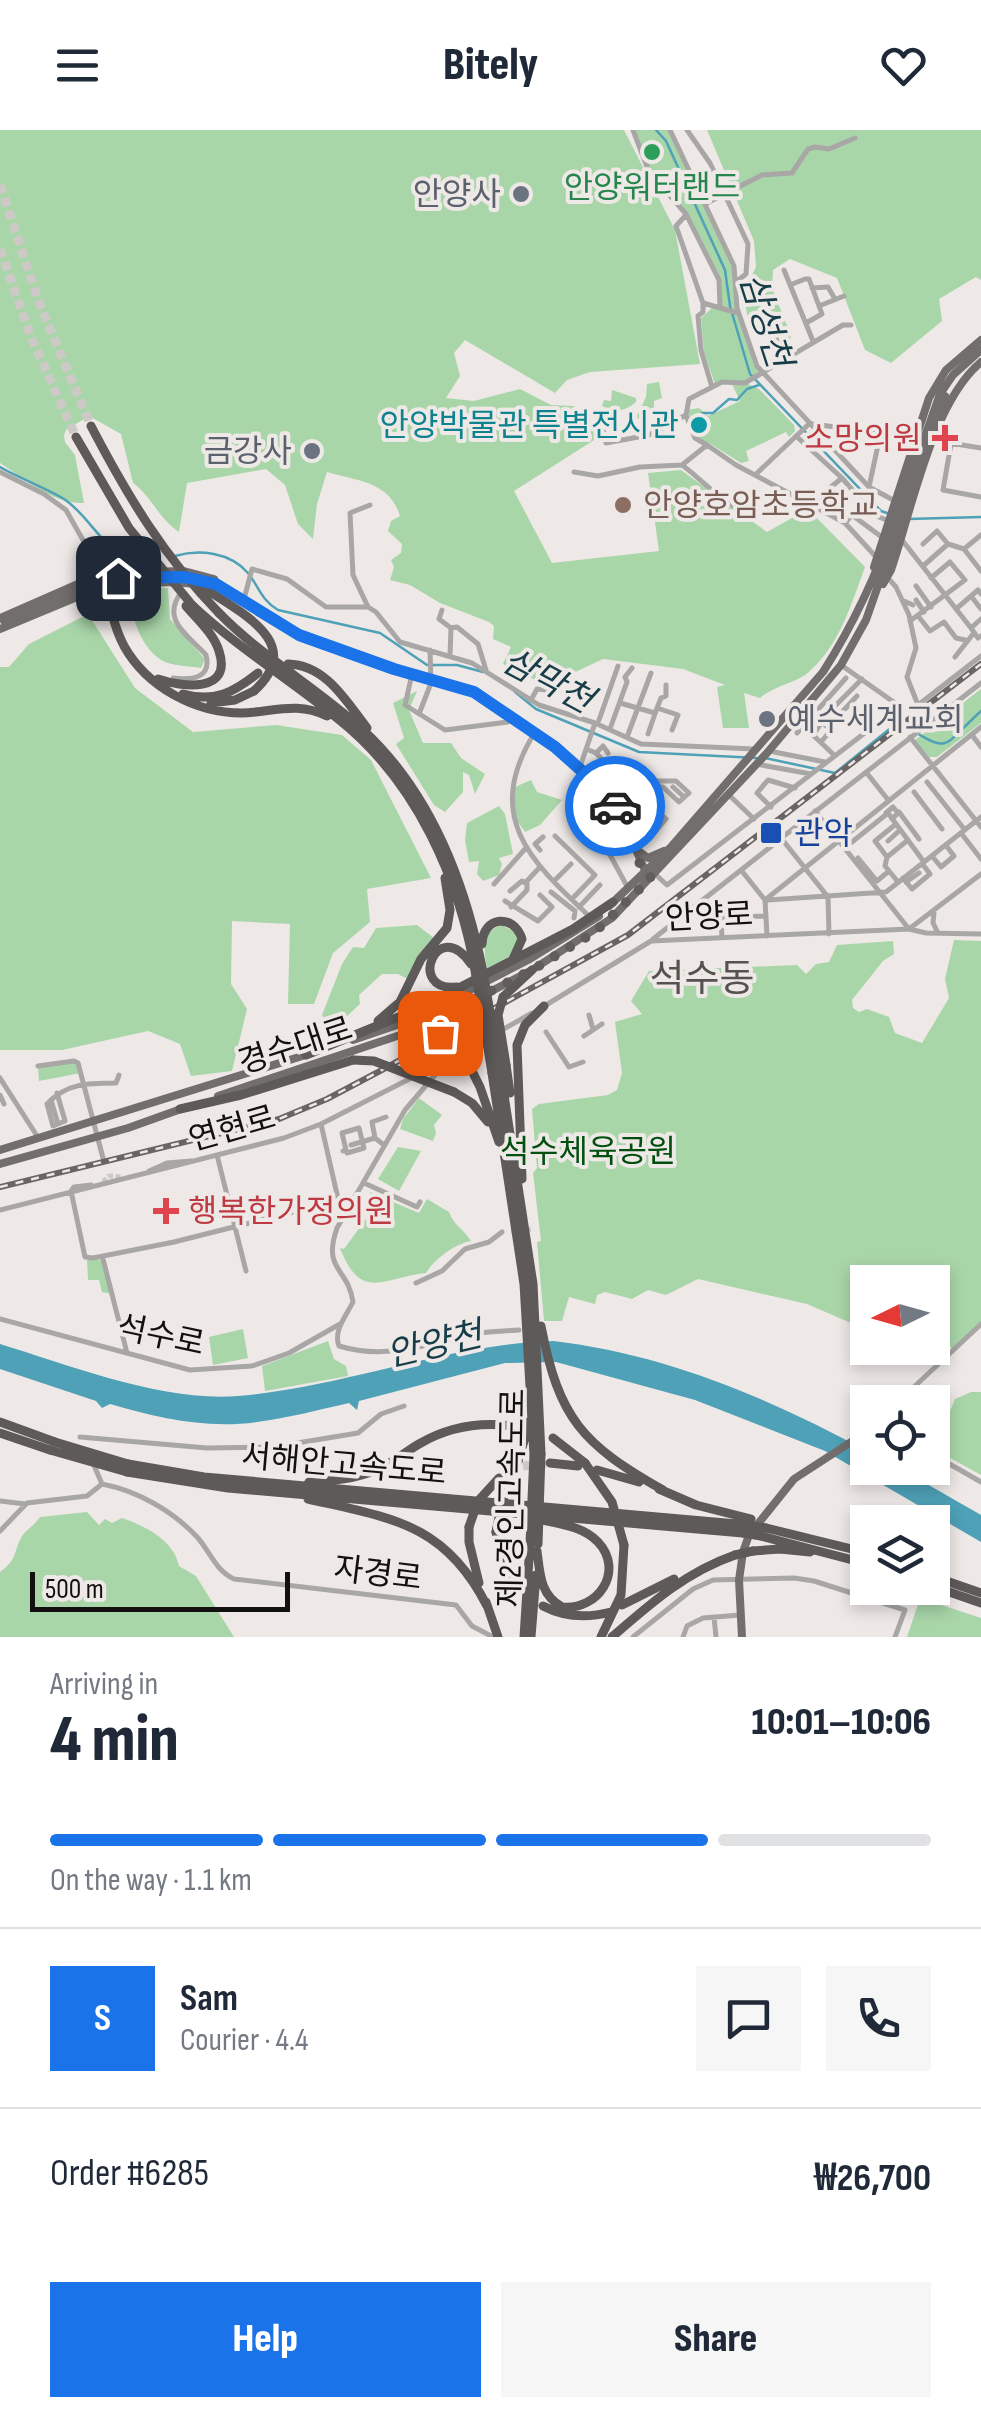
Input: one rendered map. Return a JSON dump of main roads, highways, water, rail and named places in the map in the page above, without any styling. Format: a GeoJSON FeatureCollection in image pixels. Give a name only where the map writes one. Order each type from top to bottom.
{"type":"FeatureCollection","features":[{"type":"Feature","properties":{"kind":"highway","name":"제2경인고속도로"},"geometry":{"type":"LineString","coordinates":[[91,426],[128,496],[173,562],[218,613],[363,729],[394,761],[445,846],[466,901],[524,1217],[538,1455],[528,1637]]}},
{"type":"Feature","properties":{"kind":"highway","name":"제2경인고속도로"},"geometry":{"type":"LineString","coordinates":[[76,437],[116,509],[189,606],[350,730],[393,777],[439,850],[479,974]]}},
{"type":"Feature","properties":{"kind":"highway"},"geometry":{"type":"LineString","coordinates":[[173,562],[218,598],[254,620],[272,647],[272,662],[265,679],[242,698],[221,703],[179,697]]}},
{"type":"Feature","properties":{"kind":"highway"},"geometry":{"type":"LineString","coordinates":[[106,581],[118,591],[114,608]]}},
{"type":"Feature","properties":{"kind":"highway"},"geometry":{"type":"LineString","coordinates":[[106,581],[120,637],[133,660],[150,678],[179,697],[229,712],[306,708],[350,730]]}},
{"type":"Feature","properties":{"kind":"highway"},"geometry":{"type":"LineString","coordinates":[[106,581],[104,597],[114,608],[130,646],[158,678],[182,693],[202,698],[233,692],[258,673]]}},
{"type":"Feature","properties":{"kind":"highway"},"geometry":{"type":"LineString","coordinates":[[158,678],[182,686],[199,686],[212,680],[220,669],[215,640],[189,606]]}},
{"type":"Feature","properties":{"kind":"highway"},"geometry":{"type":"LineString","coordinates":[[288,664],[307,667],[331,683],[394,761]]}},
{"type":"Feature","properties":{"kind":"highway"},"geometry":{"type":"LineString","coordinates":[[349,1037],[395,1008],[421,959],[446,928],[450,910],[439,850]]}},
{"type":"Feature","properties":{"kind":"highway"},"geometry":{"type":"LineString","coordinates":[[306,1055],[418,1009],[507,964],[613,902]]}},
{"type":"Feature","properties":{"kind":"highway"},"geometry":{"type":"LineString","coordinates":[[479,974],[482,936],[486,926],[497,920],[512,923],[522,936],[519,951],[507,964]]}},
{"type":"Feature","properties":{"kind":"highway"},"geometry":{"type":"LineString","coordinates":[[466,984],[446,988],[436,982],[430,964],[436,952],[446,948],[458,950],[479,974]]}},
{"type":"Feature","properties":{"kind":"highway"},"geometry":{"type":"LineString","coordinates":[[499,1069],[498,1015],[503,997],[532,970]]}},
{"type":"Feature","properties":{"kind":"highway"},"geometry":{"type":"LineString","coordinates":[[524,1217],[518,1042],[526,1025],[544,1006]]}},
{"type":"Feature","properties":{"kind":"highway"},"geometry":{"type":"LineString","coordinates":[[455,1055],[475,1073],[510,1184]]}},
{"type":"Feature","properties":{"kind":"highway"},"geometry":{"type":"LineString","coordinates":[[180,1109],[241,1095],[354,1060],[374,1061],[454,1092],[483,1115],[500,1147]]}},
{"type":"Feature","properties":{"kind":"highway","name":"제2경인고속도로"},"geometry":{"type":"LineString","coordinates":[[499,1069],[510,1184],[529,1284]]}},
{"type":"Feature","properties":{"kind":"highway"},"geometry":{"type":"LineString","coordinates":[[529,1284],[563,1406],[595,1446],[626,1470],[663,1490]]}},
{"type":"Feature","properties":{"kind":"highway"},"geometry":{"type":"LineString","coordinates":[[520,1588],[502,1560],[496,1532],[520,1463],[536,1393]]}},
{"type":"Feature","properties":{"kind":"highway","name":"서해안고속도로"},"geometry":{"type":"LineString","coordinates":[[0,1422],[52,1446]]}},
{"type":"Feature","properties":{"kind":"highway"},"geometry":{"type":"LineString","coordinates":[[275,1488],[353,1478],[382,1467],[443,1432],[473,1425],[518,1426]]}},
{"type":"Feature","properties":{"kind":"highway","name":"서해안고속도로"},"geometry":{"type":"LineString","coordinates":[[0,1433],[128,1468],[275,1488],[747,1526],[850,1554]]}},
{"type":"Feature","properties":{"kind":"highway"},"geometry":{"type":"LineString","coordinates":[[553,1438],[582,1465],[612,1502],[624,1545],[621,1595],[602,1637]]}},
{"type":"Feature","properties":{"kind":"highway"},"geometry":{"type":"LineString","coordinates":[[494,1637],[471,1553],[469,1527],[478,1500],[520,1463]]}},
{"type":"Feature","properties":{"kind":"highway"},"geometry":{"type":"LineString","coordinates":[[550,1463],[582,1465]]}},
{"type":"Feature","properties":{"kind":"highway"},"geometry":{"type":"LineString","coordinates":[[597,1470],[663,1490],[747,1526],[765,1529]]}},
{"type":"Feature","properties":{"kind":"highway"},"geometry":{"type":"LineString","coordinates":[[275,1488],[410,1524],[460,1561],[488,1606]]}},
{"type":"Feature","properties":{"kind":"highway"},"geometry":{"type":"LineString","coordinates":[[504,1507],[571,1526],[591,1536],[608,1558],[608,1580],[589,1602],[562,1607],[544,1589],[535,1546]]}},
{"type":"Feature","properties":{"kind":"highway"},"geometry":{"type":"LineString","coordinates":[[622,1605],[736,1554],[799,1550],[850,1556]]}},
{"type":"Feature","properties":{"kind":"highway"},"geometry":{"type":"LineString","coordinates":[[612,1637],[674,1584],[709,1564]]}},
{"type":"Feature","properties":{"kind":"highway"},"geometry":{"type":"LineString","coordinates":[[950,1582],[981,1593]]}},
{"type":"Feature","properties":{"kind":"highway"},"geometry":{"type":"LineString","coordinates":[[950,1592],[981,1603]]}},
{"type":"Feature","properties":{"kind":"highway"},"geometry":{"type":"LineString","coordinates":[[542,1606],[581,1616],[611,1612]]}},
{"type":"Feature","properties":{"kind":"main road"},"geometry":{"type":"LineString","coordinates":[[874,596],[887,577],[902,540],[895,503],[929,398],[946,370],[981,340]]}},
{"type":"Feature","properties":{"kind":"main road"},"geometry":{"type":"LineString","coordinates":[[872,582],[943,395],[954,375],[981,350]]}},
{"type":"Feature","properties":{"kind":"main road"},"geometry":{"type":"LineString","coordinates":[[943,395],[981,360]]}},
{"type":"Feature","properties":{"kind":"main road"},"geometry":{"type":"LineString","coordinates":[[872,582],[884,538],[912,508],[950,398],[981,360]]}},
{"type":"Feature","properties":{"kind":"main road"},"geometry":{"type":"LineString","coordinates":[[874,596],[896,521]]}},
{"type":"Feature","properties":{"kind":"main road"},"geometry":{"type":"LineString","coordinates":[[106,581],[98,563],[106,581]]}},
{"type":"Feature","properties":{"kind":"main road"},"geometry":{"type":"LineString","coordinates":[[0,623],[106,581],[184,577],[230,590],[299,635],[474,692],[535,732],[580,767],[619,812],[651,875]]}},
{"type":"Feature","properties":{"kind":"main road"},"geometry":{"type":"LineString","coordinates":[[0,623],[106,581],[198,584],[230,590]]}},
{"type":"Feature","properties":{"kind":"main road","name":"경수대로"},"geometry":{"type":"LineString","coordinates":[[0,1150],[416,1017],[573,934],[628,888],[651,875],[823,672],[872,582]]}},
{"type":"Feature","properties":{"kind":"main road","name":"경수대로"},"geometry":{"type":"LineString","coordinates":[[0,1164],[98,1137],[372,1046],[426,1024],[532,970],[595,932],[757,764],[842,665],[874,596]]}},
{"type":"Feature","properties":{"kind":"main road"},"geometry":{"type":"LineString","coordinates":[[632,843],[648,858],[670,848]]}},
{"type":"Feature","properties":{"kind":"main road"},"geometry":{"type":"LineString","coordinates":[[628,888],[635,870],[632,843]]}},
{"type":"Feature","properties":{"kind":"main road"},"geometry":{"type":"LineString","coordinates":[[742,1637],[739,1580],[745,1544],[766,1508],[794,1479],[850,1443]]}},
{"type":"Feature","properties":{"kind":"water"},"geometry":{"type":"Polygon","coordinates":[[[553,1341],[595,1347],[715,1381],[850,1442],[850,1466],[825,1451],[695,1400],[556,1362],[505,1363],[359,1401],[357,1410],[349,1403],[238,1424],[164,1418],[110,1404],[102,1408],[96,1401],[0,1369],[0,1344],[148,1388],[179,1394],[238,1396],[513,1344],[553,1341]]]}},
{"type":"Feature","properties":{"kind":"water"},"geometry":{"type":"Polygon","coordinates":[[[883,1485],[929,1485],[981,1515],[981,1542],[950,1524],[950,1505],[918,1505],[883,1485]]]}},
{"type":"Feature","properties":{"kind":"waterway","name":"삼성천"},"geometry":{"type":"LineString","coordinates":[[656,130],[666,141],[725,270],[730,306],[750,374],[881,511],[890,514]]}},
{"type":"Feature","properties":{"kind":"waterway"},"geometry":{"type":"LineString","coordinates":[[702,413],[713,413],[729,399],[737,400],[747,389],[759,385]]}},
{"type":"Feature","properties":{"kind":"waterway","name":"삼막천"},"geometry":{"type":"LineString","coordinates":[[0,467],[64,499],[123,555],[153,560]]}},
{"type":"Feature","properties":{"kind":"waterway","name":"삼성천"},"geometry":{"type":"LineString","coordinates":[[908,519],[981,517]]}},
{"type":"Feature","properties":{"kind":"waterway","name":"삼막천"},"geometry":{"type":"LineString","coordinates":[[175,556],[204,553],[232,560],[278,610],[380,633],[427,665],[457,665],[483,672]]}},
{"type":"Feature","properties":{"kind":"waterway","name":"삼막천"},"geometry":{"type":"LineString","coordinates":[[515,692],[536,709],[639,752],[757,758]]}},
{"type":"Feature","properties":{"kind":"waterway","name":"삼막천"},"geometry":{"type":"LineString","coordinates":[[765,758],[835,773],[892,727],[903,724],[929,740],[945,743],[981,711]]}},
{"type":"Feature","properties":{"kind":"tunnel"},"geometry":{"type":"LineString","coordinates":[[0,185],[40,305],[91,426]]}},
{"type":"Feature","properties":{"kind":"tunnel"},"geometry":{"type":"LineString","coordinates":[[0,249],[31,337],[76,437]]}},
{"type":"Feature","properties":{"kind":"tunnel"},"geometry":{"type":"LineString","coordinates":[[103,1182],[109,1176],[122,1177]]}},
{"type":"Feature","properties":{"kind":"tunnel"},"geometry":{"type":"LineString","coordinates":[[511,1231],[533,1229]]}},
{"type":"Feature","properties":{"kind":"tunnel"},"geometry":{"type":"LineString","coordinates":[[523,1466],[550,1463]]}},
{"type":"Feature","properties":{"kind":"railway"},"geometry":{"type":"LineString","coordinates":[[0,1187],[279,1119],[380,1071],[628,935],[981,664]]}},
{"type":"Feature","properties":{"kind":"place","name":"안양워터랜드"},"geometry":{"type":"Point","coordinates":[652,152]}},
{"type":"Feature","properties":{"kind":"place","name":"안양사"},"geometry":{"type":"Point","coordinates":[521,194]}},
{"type":"Feature","properties":{"kind":"place","name":"안양박물관 특별전시관"},"geometry":{"type":"Point","coordinates":[699,425]}},
{"type":"Feature","properties":{"kind":"place","name":"소망의원"},"geometry":{"type":"Point","coordinates":[945,438]}},
{"type":"Feature","properties":{"kind":"place","name":"금강사"},"geometry":{"type":"Point","coordinates":[312,451]}},
{"type":"Feature","properties":{"kind":"place","name":"안양호암초등학교"},"geometry":{"type":"Point","coordinates":[623,505]}},
{"type":"Feature","properties":{"kind":"place","name":"예수세계교회"},"geometry":{"type":"Point","coordinates":[767,719]}},
{"type":"Feature","properties":{"kind":"place","name":"관악"},"geometry":{"type":"Point","coordinates":[771,833]}},
{"type":"Feature","properties":{"kind":"place","name":"행복한가정의원"},"geometry":{"type":"Point","coordinates":[166,1211]}},
{"type":"Feature","properties":{"kind":"district","name":"석수동"},"geometry":{"type":"Point","coordinates":[702,978]}},
{"type":"Feature","properties":{"kind":"park label","name":"석수체육공원"},"geometry":{"type":"Point","coordinates":[588,1151]}},
{"type":"Feature","properties":{"kind":"water label","name":"안양천"},"geometry":{"type":"Point","coordinates":[434,1344]}}]}
